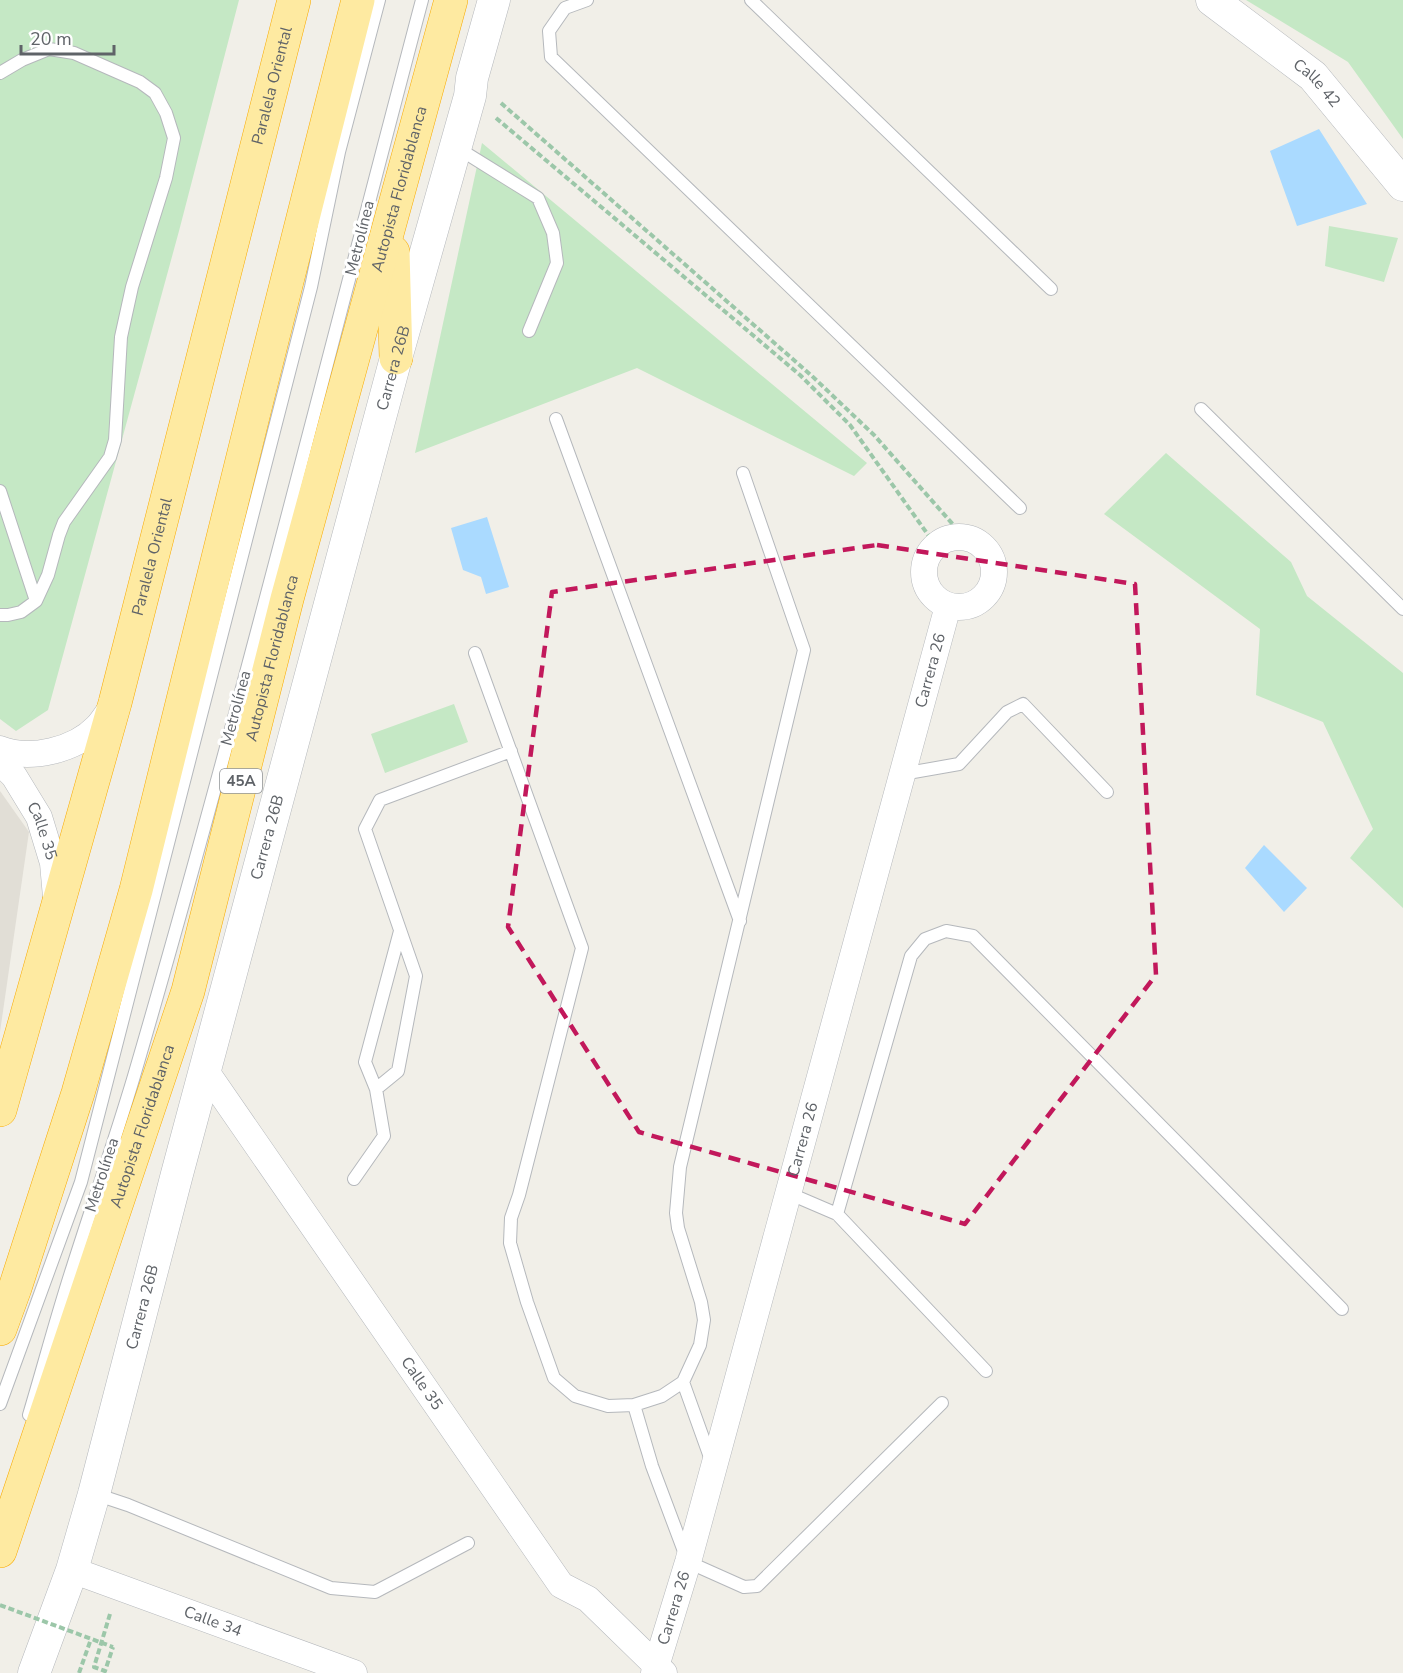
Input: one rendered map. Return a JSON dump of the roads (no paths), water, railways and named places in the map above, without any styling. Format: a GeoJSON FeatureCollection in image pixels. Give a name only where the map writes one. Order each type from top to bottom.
{"type":"FeatureCollection","features":[{"type":"Feature","properties":{"kind":"highway","name":"Paralela Oriental"},"geometry":{"type":"LineString","coordinates":[[0,1110],[115,703],[294,0]]}},
{"type":"Feature","properties":{"kind":"highway"},"geometry":{"type":"LineString","coordinates":[[0,1329],[78,1093],[136,890],[358,0]]}},
{"type":"Feature","properties":{"kind":"highway","name":"Autopista Floridablanca"},"geometry":{"type":"LineString","coordinates":[[0,1551],[188,991],[287,599],[451,0]]}},
{"type":"Feature","properties":{"kind":"highway"},"geometry":{"type":"LineString","coordinates":[[392,217],[396,358]]}},
{"type":"Feature","properties":{"kind":"street","name":"Carrera 26B"},"geometry":{"type":"LineString","coordinates":[[34,1673],[72,1570],[94,1494],[177,1174],[494,0]]}},
{"type":"Feature","properties":{"kind":"street","name":"Calle 42"},"geometry":{"type":"LineString","coordinates":[[1212,0],[1314,76],[1403,185]]}},
{"type":"Feature","properties":{"kind":"street"},"geometry":{"type":"LineString","coordinates":[[964,537],[977,542],[988,552],[994,566],[994,581],[987,594],[976,604],[962,608],[948,606],[935,598],[927,586],[924,571],[927,557],[936,546],[949,539],[964,537]]}},
{"type":"Feature","properties":{"kind":"street","name":"Carrera 26"},"geometry":{"type":"LineString","coordinates":[[658,1671],[948,606]]}},
{"type":"Feature","properties":{"kind":"street"},"geometry":{"type":"LineString","coordinates":[[0,749],[9,752],[40,754],[70,746],[96,728],[115,703]]}},
{"type":"Feature","properties":{"kind":"street","name":"Calle 35"},"geometry":{"type":"LineString","coordinates":[[0,762],[14,776],[39,817],[53,863],[57,911]]}},
{"type":"Feature","properties":{"kind":"street","name":"Calle 35"},"geometry":{"type":"LineString","coordinates":[[205,1071],[554,1576],[561,1585],[588,1599],[658,1671]]}},
{"type":"Feature","properties":{"kind":"street","name":"Calle 34"},"geometry":{"type":"LineString","coordinates":[[72,1570],[354,1673]]}},
{"type":"Feature","properties":{"kind":"lane","name":"Metrolínea"},"geometry":{"type":"LineString","coordinates":[[0,1404],[81,1182],[308,298],[339,152],[379,0]]}},
{"type":"Feature","properties":{"kind":"lane","name":"Metrolínea"},"geometry":{"type":"LineString","coordinates":[[26,1425],[72,1269],[133,1080],[189,881],[314,419],[422,0]]}},
{"type":"Feature","properties":{"kind":"lane"},"geometry":{"type":"LineString","coordinates":[[587,0],[565,8],[549,31],[551,57],[1020,508]]}},
{"type":"Feature","properties":{"kind":"lane"},"geometry":{"type":"LineString","coordinates":[[751,0],[1051,289]]}},
{"type":"Feature","properties":{"kind":"lane"},"geometry":{"type":"LineString","coordinates":[[0,73],[22,60],[49,49],[74,53],[140,82],[155,93],[166,113],[174,138],[166,178],[132,287],[123,326],[115,440],[110,457],[64,522],[48,575],[36,601],[21,612],[0,615]]}},
{"type":"Feature","properties":{"kind":"lane"},"geometry":{"type":"LineString","coordinates":[[456,147],[538,198],[553,233],[557,262],[529,331]]}},
{"type":"Feature","properties":{"kind":"lane"},"geometry":{"type":"LineString","coordinates":[[1202,410],[1403,609]]}},
{"type":"Feature","properties":{"kind":"lane"},"geometry":{"type":"LineString","coordinates":[[556,419],[740,921]]}},
{"type":"Feature","properties":{"kind":"lane"},"geometry":{"type":"LineString","coordinates":[[475,653],[582,948],[519,1196],[511,1218],[510,1243],[527,1302],[554,1378],[575,1396],[608,1406],[634,1405],[662,1396],[683,1382],[700,1345],[704,1320],[701,1302],[678,1227],[676,1213],[680,1167],[804,650],[743,473]]}},
{"type":"Feature","properties":{"kind":"lane"},"geometry":{"type":"LineString","coordinates":[[0,490],[36,601]]}},
{"type":"Feature","properties":{"kind":"lane"},"geometry":{"type":"LineString","coordinates":[[902,774],[959,764],[1007,712],[1023,704],[1107,792]]}},
{"type":"Feature","properties":{"kind":"lane"},"geometry":{"type":"LineString","coordinates":[[376,1089],[398,1071],[416,976],[365,830],[380,800],[511,751]]}},
{"type":"Feature","properties":{"kind":"lane"},"geometry":{"type":"LineString","coordinates":[[837,1214],[911,956],[925,939],[946,931],[973,936],[1342,1309]]}},
{"type":"Feature","properties":{"kind":"lane"},"geometry":{"type":"LineString","coordinates":[[354,1179],[384,1136],[376,1089],[364,1062],[400,932]]}},
{"type":"Feature","properties":{"kind":"lane"},"geometry":{"type":"LineString","coordinates":[[788,1193],[837,1214],[986,1371]]}},
{"type":"Feature","properties":{"kind":"lane"},"geometry":{"type":"LineString","coordinates":[[683,1382],[714,1467]]}},
{"type":"Feature","properties":{"kind":"lane"},"geometry":{"type":"LineString","coordinates":[[634,1405],[652,1466],[688,1562],[744,1587],[757,1586],[942,1403]]}},
{"type":"Feature","properties":{"kind":"lane"},"geometry":{"type":"LineString","coordinates":[[94,1494],[128,1505],[331,1588],[375,1592],[468,1543]]}},
{"type":"Feature","properties":{"kind":"water"},"geometry":{"type":"Polygon","coordinates":[[[1319,129],[1367,204],[1297,226],[1270,151],[1319,129]]]}},
{"type":"Feature","properties":{"kind":"water"},"geometry":{"type":"Polygon","coordinates":[[[487,517],[509,587],[486,594],[481,577],[463,570],[451,528],[487,517]]]}},
{"type":"Feature","properties":{"kind":"water"},"geometry":{"type":"Polygon","coordinates":[[[1264,845],[1307,888],[1284,912],[1245,868],[1264,845]]]}}]}
